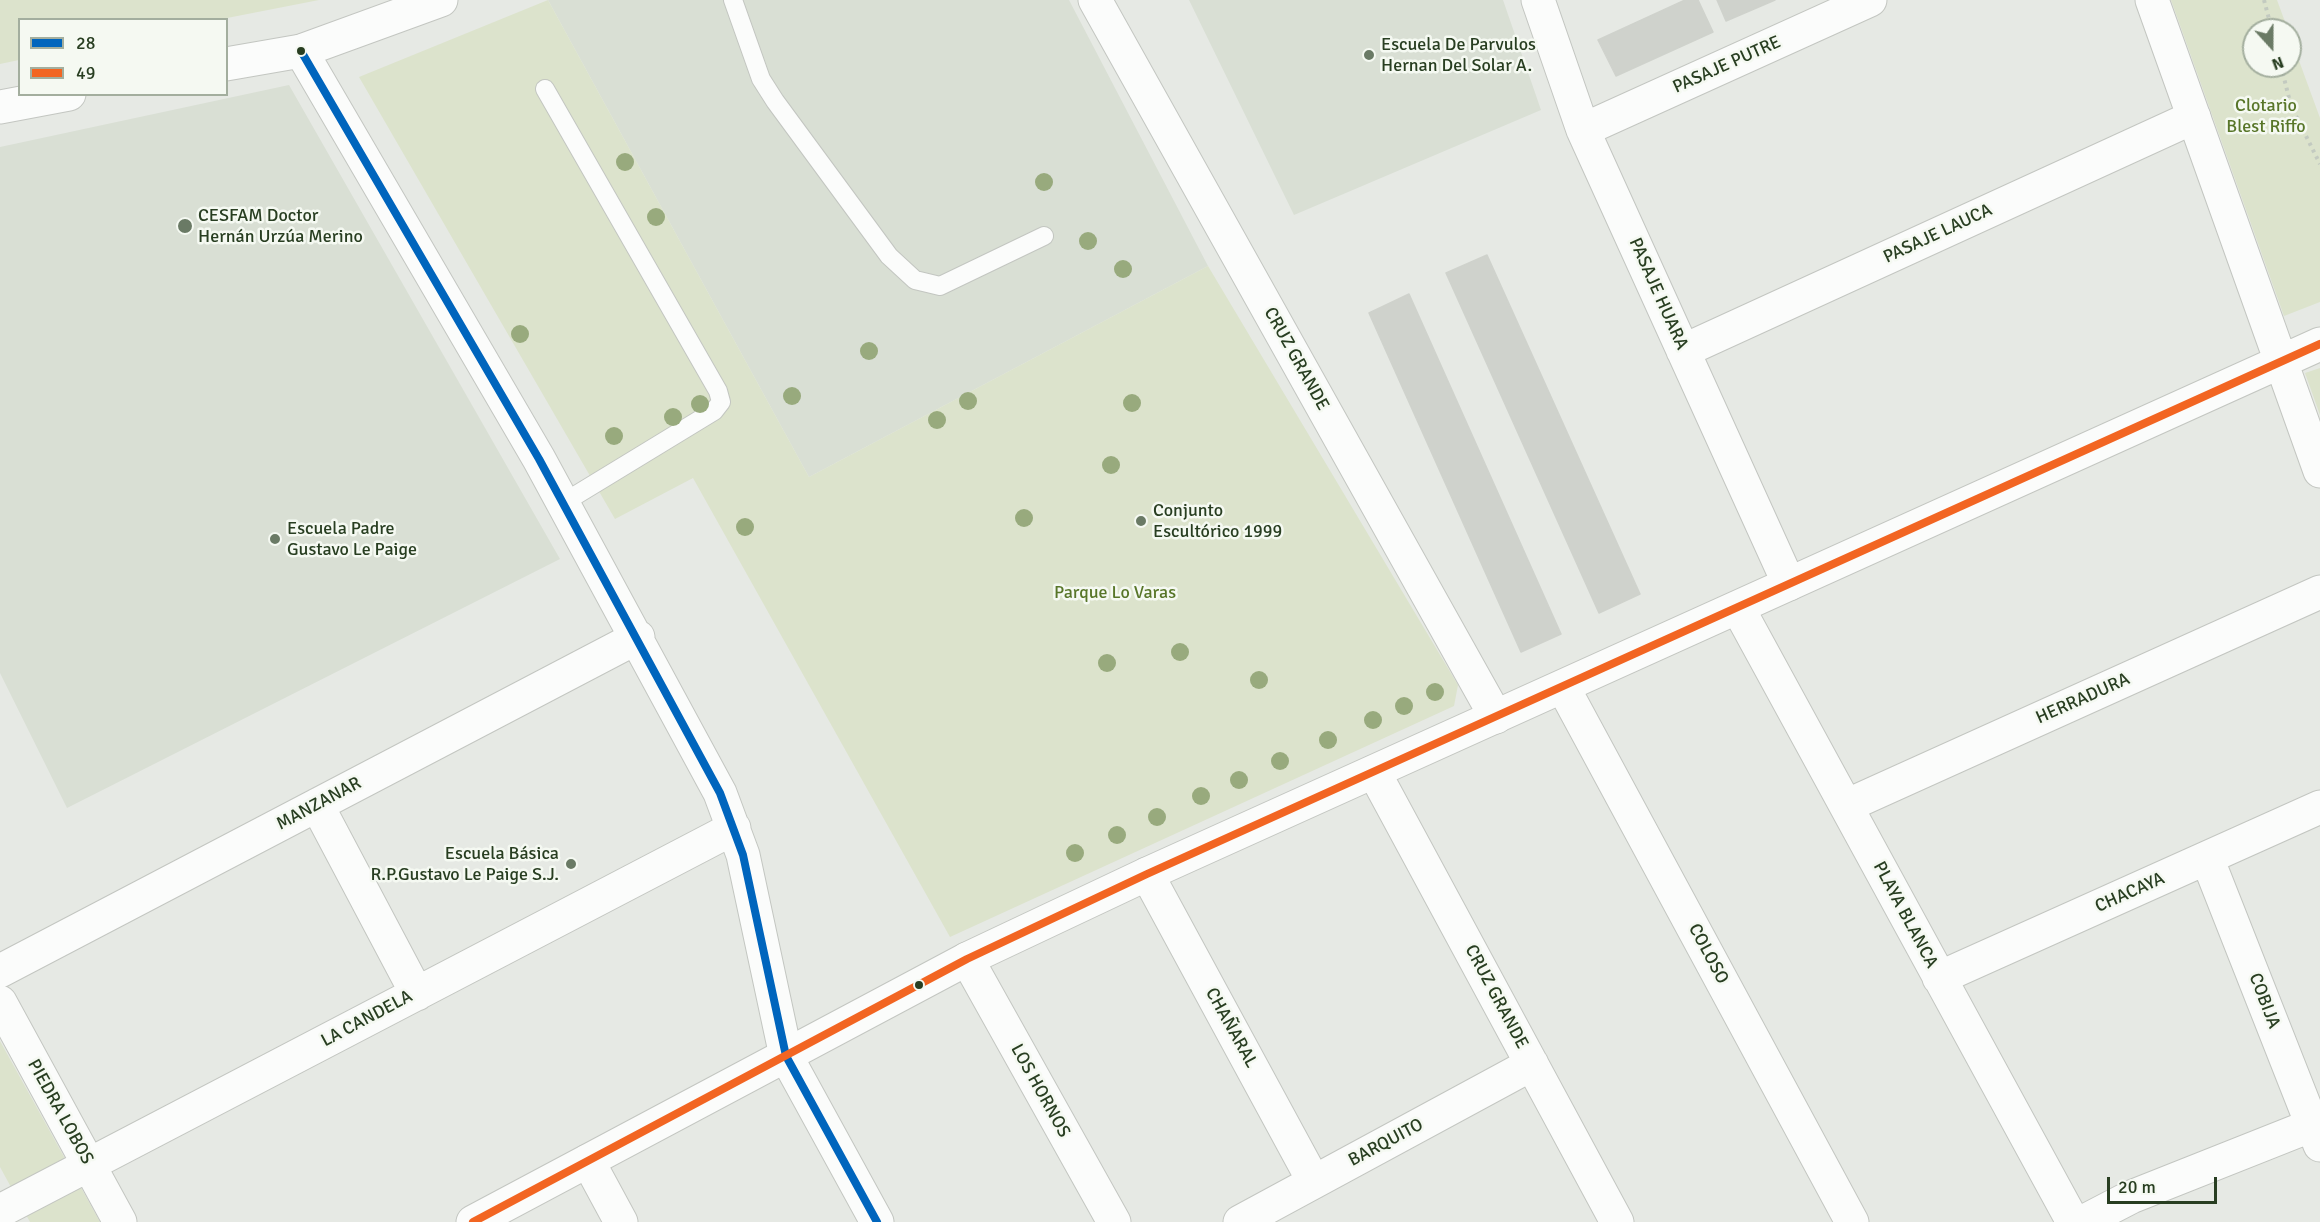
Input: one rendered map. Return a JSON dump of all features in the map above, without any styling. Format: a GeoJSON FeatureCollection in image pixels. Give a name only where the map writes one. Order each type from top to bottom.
{"type":"FeatureCollection","features":[{"type":"Feature","properties":{"kind":"street"},"geometry":{"type":"LineString","coordinates":[[228,64],[301,51],[441,0]]}},
{"type":"Feature","properties":{"kind":"street","name":"CRUZ GRANDE"},"geometry":{"type":"LineString","coordinates":[[1095,0],[1496,717]]}},
{"type":"Feature","properties":{"kind":"street","name":"PASAJE HUARA"},"geometry":{"type":"LineString","coordinates":[[1538,0],[1583,130],[1789,584]]}},
{"type":"Feature","properties":{"kind":"street","name":"PASAJE PUTRE"},"geometry":{"type":"LineString","coordinates":[[1583,130],[1870,0]]}},
{"type":"Feature","properties":{"kind":"street"},"geometry":{"type":"LineString","coordinates":[[2152,0],[2320,471]]}},
{"type":"Feature","properties":{"kind":"street"},"geometry":{"type":"LineString","coordinates":[[301,51],[563,503],[697,747],[734,828],[750,884],[786,1056],[877,1222]]}},
{"type":"Feature","properties":{"kind":"street"},"geometry":{"type":"LineString","coordinates":[[0,107],[58,96]]}},
{"type":"Feature","properties":{"kind":"street","name":"PASAJE LAUCA"},"geometry":{"type":"LineString","coordinates":[[1683,351],[2193,117]]}},
{"type":"Feature","properties":{"kind":"street"},"geometry":{"type":"LineString","coordinates":[[473,1222],[967,959],[1147,874],[2320,344]]}},
{"type":"Feature","properties":{"kind":"street","name":"HERRADURA"},"geometry":{"type":"LineString","coordinates":[[1846,806],[2320,592]]}},
{"type":"Feature","properties":{"kind":"street","name":"PLAYA BLANCA"},"geometry":{"type":"LineString","coordinates":[[1738,608],[2073,1222]]}},
{"type":"Feature","properties":{"kind":"street","name":"MANZANAR"},"geometry":{"type":"LineString","coordinates":[[0,971],[638,637]]}},
{"type":"Feature","properties":{"kind":"street","name":"COLOSO"},"geometry":{"type":"LineString","coordinates":[[1563,687],[1852,1222]]}},
{"type":"Feature","properties":{"kind":"street","name":"CRUZ GRANDE"},"geometry":{"type":"LineString","coordinates":[[1374,772],[1617,1222]]}},
{"type":"Feature","properties":{"kind":"street"},"geometry":{"type":"LineString","coordinates":[[317,805],[417,994]]}},
{"type":"Feature","properties":{"kind":"street","name":"CHACAYA"},"geometry":{"type":"LineString","coordinates":[[1939,978],[2320,807]]}},
{"type":"Feature","properties":{"kind":"street","name":"LA CANDELA"},"geometry":{"type":"LineString","coordinates":[[0,1211],[734,828]]}},
{"type":"Feature","properties":{"kind":"street","name":"COBIJA"},"geometry":{"type":"LineString","coordinates":[[2208,858],[2317,1130]]}},
{"type":"Feature","properties":{"kind":"street","name":"CHAÑARAL"},"geometry":{"type":"LineString","coordinates":[[1147,874],[1314,1182]]}},
{"type":"Feature","properties":{"kind":"street","name":"LOS HORNOS"},"geometry":{"type":"LineString","coordinates":[[967,959],[1114,1222]]}},
{"type":"Feature","properties":{"kind":"street","name":"PIEDRA LOBOS"},"geometry":{"type":"LineString","coordinates":[[0,1002],[120,1222]]}},
{"type":"Feature","properties":{"kind":"street","name":"BARQUITO"},"geometry":{"type":"LineString","coordinates":[[1239,1222],[1532,1064]]}},
{"type":"Feature","properties":{"kind":"street"},"geometry":{"type":"LineString","coordinates":[[2083,1222],[2131,1197],[2317,1130]]}},
{"type":"Feature","properties":{"kind":"street"},"geometry":{"type":"LineString","coordinates":[[588,1161],[621,1222]]}},
{"type":"Feature","properties":{"kind":"lane"},"geometry":{"type":"LineString","coordinates":[[733,0],[761,79],[775,101],[889,256],[915,280],[940,286],[1044,236]]}},
{"type":"Feature","properties":{"kind":"lane"},"geometry":{"type":"LineString","coordinates":[[545,89],[718,391],[721,402],[714,411],[563,503]]}},
{"type":"Feature","properties":{"kind":"path"},"geometry":{"type":"LineString","coordinates":[[2264,0],[2269,18]]}},
{"type":"Feature","properties":{"kind":"path"},"geometry":{"type":"LineString","coordinates":[[2284,78],[2290,106],[2320,164]]}},
{"type":"Feature","properties":{"kind":"shaded area"},"geometry":{"type":"Polygon","coordinates":[[[548,0],[1069,0],[1208,266],[809,477],[548,0]]]}},
{"type":"Feature","properties":{"kind":"shaded area","name":"Escuela De Parvulos Hernan Del Solar A."},"geometry":{"type":"Polygon","coordinates":[[[1189,0],[1503,0],[1541,110],[1294,215],[1189,0]]]}},
{"type":"Feature","properties":{"kind":"shaded area"},"geometry":{"type":"Polygon","coordinates":[[[289,85],[560,559],[67,808],[0,673],[0,147],[289,85]]]}},
{"type":"Feature","properties":{"kind":"green space"},"geometry":{"type":"Polygon","coordinates":[[[0,0],[319,0],[227,18],[18,18],[18,60],[0,64],[0,0]]]}},
{"type":"Feature","properties":{"kind":"green space","name":"Parque Lo Varas"},"geometry":{"type":"Polygon","coordinates":[[[548,0],[809,477],[1208,266],[1458,685],[1454,706],[950,937],[693,478],[615,519],[359,77],[548,0]]]}},
{"type":"Feature","properties":{"kind":"green space","name":"Clotario Blest Riffo"},"geometry":{"type":"Polygon","coordinates":[[[2171,0],[2277,0],[2284,18],[2242,18],[2242,78],[2302,78],[2302,69],[2320,118],[2320,302],[2284,316],[2171,0]]]}},
{"type":"Feature","properties":{"kind":"green space"},"geometry":{"type":"Polygon","coordinates":[[[2320,368],[2320,415],[2305,373],[2320,368]]]}},
{"type":"Feature","properties":{"kind":"green space"},"geometry":{"type":"Polygon","coordinates":[[[0,1041],[100,1222],[30,1222],[0,1167],[0,1041]]]}},
{"type":"Feature","properties":{"kind":"building"},"geometry":{"type":"Polygon","coordinates":[[[1685,0],[1698,0],[1713,32],[1616,76],[1598,40],[1685,0]]]}},
{"type":"Feature","properties":{"kind":"building"},"geometry":{"type":"Polygon","coordinates":[[[1717,0],[1775,0],[1726,21],[1717,0]]]}},
{"type":"Feature","properties":{"kind":"building"},"geometry":{"type":"Polygon","coordinates":[[[1487,255],[1640,594],[1599,613],[1446,273],[1487,255]]]}},
{"type":"Feature","properties":{"kind":"building"},"geometry":{"type":"Polygon","coordinates":[[[1409,294],[1561,634],[1521,652],[1369,313],[1409,294]]]}},
{"type":"Feature","properties":{"kind":"transit line","name":"28"},"geometry":{"type":"LineString","coordinates":[[301,51],[539,459],[720,793],[743,855],[786,1056],[877,1222]]}},
{"type":"Feature","properties":{"kind":"transit line","name":"49"},"geometry":{"type":"LineString","coordinates":[[473,1222],[967,959],[1147,874],[2320,344]]}},
{"type":"Feature","properties":{"kind":"place","name":"Escuela De Parvulos Hernan Del Solar A."},"geometry":{"type":"Point","coordinates":[1369,55]}},
{"type":"Feature","properties":{"kind":"place","name":"CESFAM Doctor Hernán Urzúa Merino"},"geometry":{"type":"Point","coordinates":[185,226]}},
{"type":"Feature","properties":{"kind":"place","name":"Conjunto Escultórico 1999"},"geometry":{"type":"Point","coordinates":[1141,521]}},
{"type":"Feature","properties":{"kind":"place","name":"Escuela Padre Gustavo Le Paige"},"geometry":{"type":"Point","coordinates":[275,539]}},
{"type":"Feature","properties":{"kind":"place","name":"Escuela Básica R.P.Gustavo Le Paige S.J."},"geometry":{"type":"Point","coordinates":[571,864]}}]}
